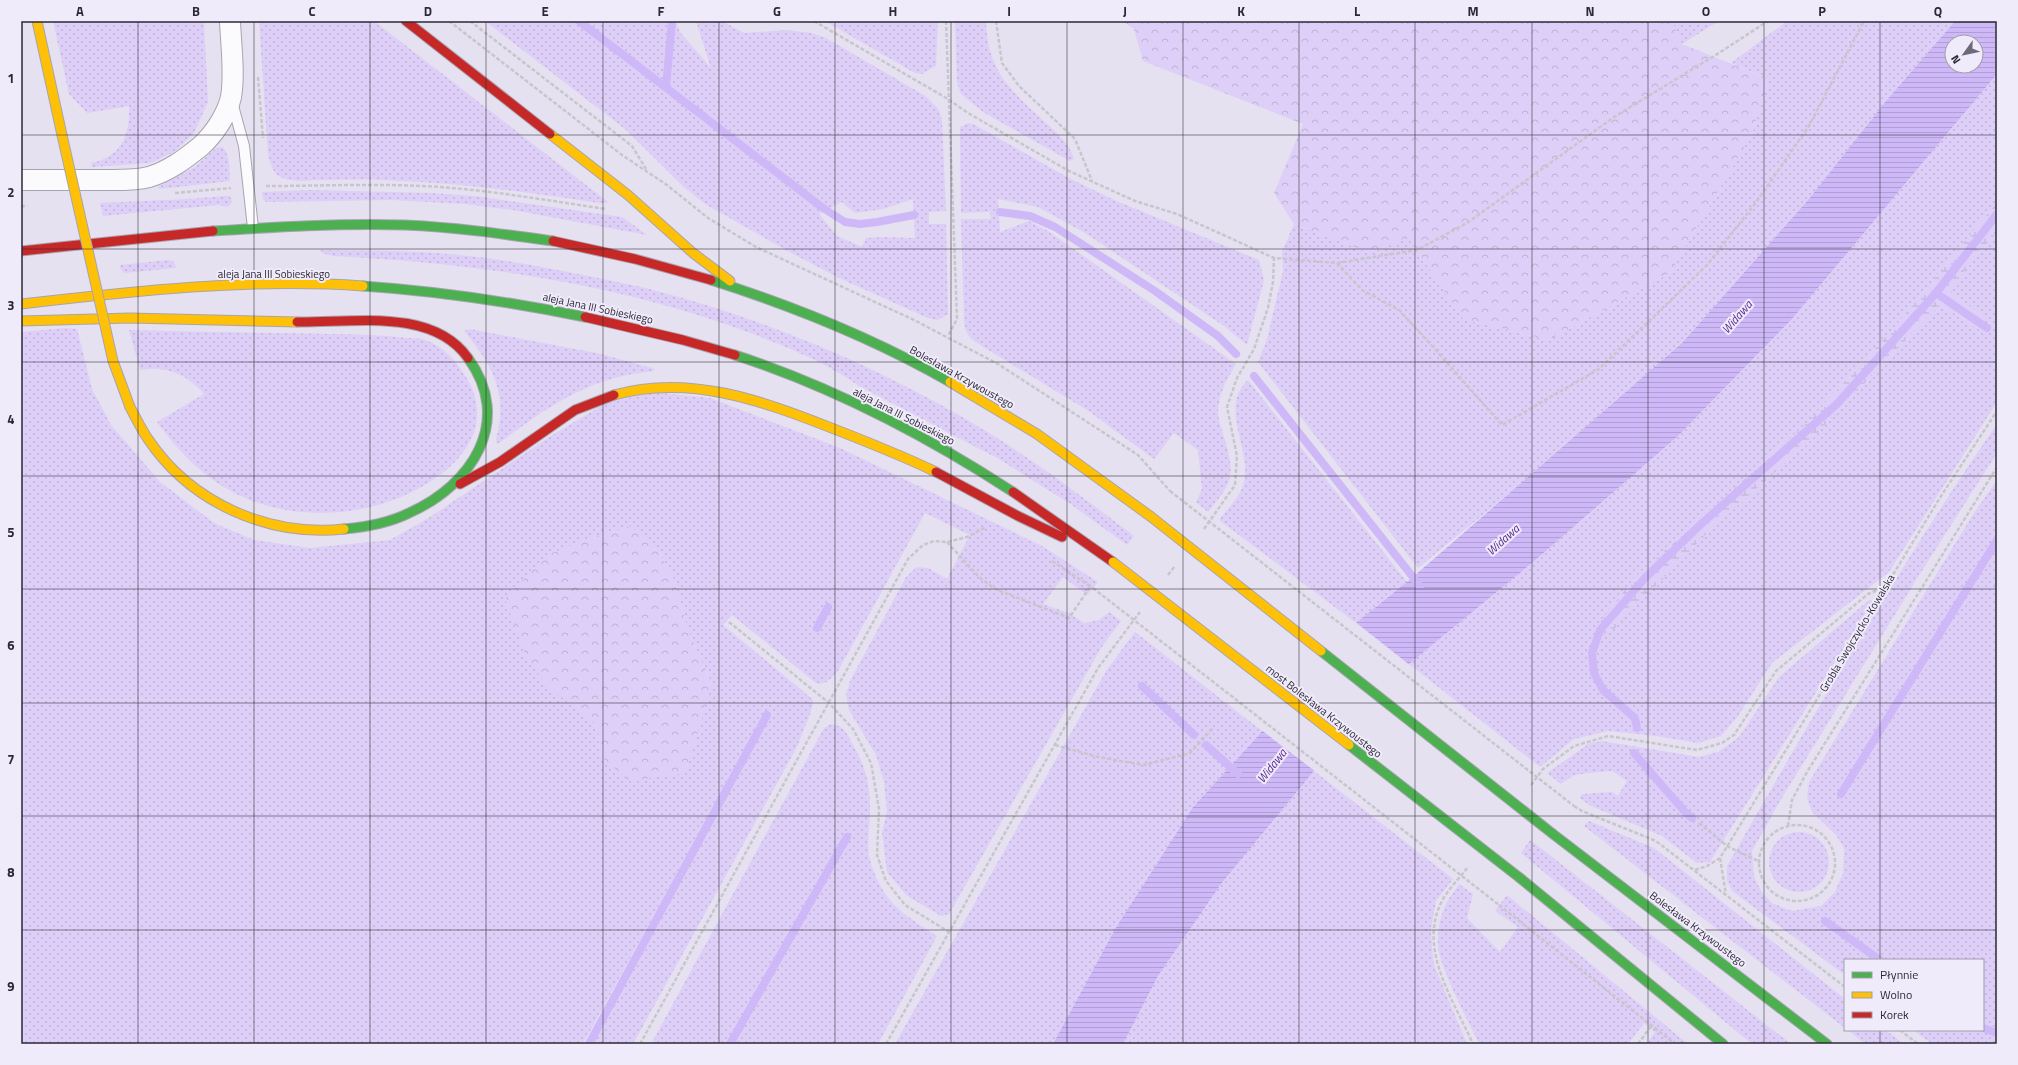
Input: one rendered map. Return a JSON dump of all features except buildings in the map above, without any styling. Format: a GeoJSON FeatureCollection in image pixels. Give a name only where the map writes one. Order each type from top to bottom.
{"type":"FeatureCollection","features":[{"type":"Feature","properties":{"kind":"main road"},"geometry":{"type":"LineString","coordinates":[[37,21],[113,361],[130,408],[149,444],[179,477],[211,501],[262,524],[312,531],[347,530],[388,522],[414,511],[448,490],[480,474],[505,459],[566,415],[600,399],[638,389],[671,385],[723,391],[761,401],[877,446],[947,478],[1022,519],[1105,556]]}},
{"type":"Feature","properties":{"kind":"main road"},"geometry":{"type":"LineString","coordinates":[[406,21],[628,195],[693,253],[744,292]]}},
{"type":"Feature","properties":{"kind":"main road"},"geometry":{"type":"LineString","coordinates":[[21,251],[253,228],[317,224],[406,225],[453,228],[522,237],[584,248],[661,266],[744,292]]}},
{"type":"Feature","properties":{"kind":"main road","name":"aleja Jana III Sobieskiego"},"geometry":{"type":"LineString","coordinates":[[21,304],[124,293],[259,284],[394,288],[468,295],[551,309],[618,324],[709,346],[814,384],[941,447],[1024,499],[1113,562]]}},
{"type":"Feature","properties":{"kind":"main road","name":"Bolesława Krzywoustego"},"geometry":{"type":"LineString","coordinates":[[744,292],[796,311],[879,346],[955,384],[1053,444],[1150,516],[1553,834],[1827,1044]]}},
{"type":"Feature","properties":{"kind":"main road"},"geometry":{"type":"LineString","coordinates":[[21,321],[131,318],[381,323],[416,326],[433,330],[457,344],[475,366],[486,388],[489,410],[487,428],[481,447],[463,477],[448,490]]}},
{"type":"Feature","properties":{"kind":"main road","name":"most Bolesława Krzywoustego"},"geometry":{"type":"LineString","coordinates":[[1113,562],[1520,878],[1724,1044]]}},
{"type":"Feature","properties":{"kind":"street"},"geometry":{"type":"LineString","coordinates":[[21,180],[120,180],[148,177],[170,168],[181,161],[207,140],[225,114],[230,98],[232,82],[230,21]]}},
{"type":"Feature","properties":{"kind":"lane"},"geometry":{"type":"LineString","coordinates":[[230,98],[244,146],[253,228]]}},
{"type":"Feature","properties":{"kind":"path"},"geometry":{"type":"LineString","coordinates":[[449,21],[622,155],[646,170],[708,218],[756,247],[948,336],[998,364],[1138,455],[1170,491],[1574,806],[1582,811],[1656,842],[1844,986]]}},
{"type":"Feature","properties":{"kind":"path"},"geometry":{"type":"LineString","coordinates":[[470,21],[632,146],[646,170]]}},
{"type":"Feature","properties":{"kind":"path"},"geometry":{"type":"LineString","coordinates":[[814,21],[948,99],[968,114],[1069,171],[1135,201],[1184,217],[1274,258],[1337,263],[1416,250],[1460,226],[1614,117],[1719,53],[1768,21]]}},
{"type":"Feature","properties":{"kind":"path"},"geometry":{"type":"LineString","coordinates":[[946,21],[957,319],[948,336]]}},
{"type":"Feature","properties":{"kind":"path"},"geometry":{"type":"LineString","coordinates":[[996,21],[1002,63],[1019,86],[1076,139],[1092,181]]}},
{"type":"Feature","properties":{"kind":"path"},"geometry":{"type":"LineString","coordinates":[[1337,263],[1362,290],[1399,310],[1502,425],[1599,368],[1707,265],[1754,205],[1808,126],[1864,21]]}},
{"type":"Feature","properties":{"kind":"path"},"geometry":{"type":"LineString","coordinates":[[258,71],[263,140]]}},
{"type":"Feature","properties":{"kind":"path"},"geometry":{"type":"LineString","coordinates":[[266,179],[266,186],[361,185],[440,187],[526,197],[608,210]]}},
{"type":"Feature","properties":{"kind":"path"},"geometry":{"type":"LineString","coordinates":[[1200,534],[1235,485],[1237,456],[1227,407],[1237,378],[1254,349],[1268,308],[1273,282],[1274,258]]}},
{"type":"Feature","properties":{"kind":"path","name":"Grobla Swojczycko-Kowalska"},"geometry":{"type":"LineString","coordinates":[[1720,858],[1882,591],[1941,496],[1997,411]]}},
{"type":"Feature","properties":{"kind":"path"},"geometry":{"type":"LineString","coordinates":[[1788,826],[1792,800],[1807,772],[1997,467]]}},
{"type":"Feature","properties":{"kind":"path"},"geometry":{"type":"LineString","coordinates":[[640,1044],[908,558],[923,545],[934,541],[947,542],[967,536],[986,527]]}},
{"type":"Feature","properties":{"kind":"path"},"geometry":{"type":"LineString","coordinates":[[947,542],[979,577],[995,588],[1069,618],[1092,587],[1652,1025],[1674,1044]]}},
{"type":"Feature","properties":{"kind":"path"},"geometry":{"type":"LineString","coordinates":[[1166,577],[1176,565]]}},
{"type":"Feature","properties":{"kind":"path"},"geometry":{"type":"LineString","coordinates":[[1543,769],[1574,746],[1608,736],[1698,750],[1722,743],[1734,735],[1776,670],[1868,594],[1875,591],[1882,591]]}},
{"type":"Feature","properties":{"kind":"path"},"geometry":{"type":"LineString","coordinates":[[886,1044],[1098,668],[1142,608]]}},
{"type":"Feature","properties":{"kind":"path"},"geometry":{"type":"LineString","coordinates":[[729,622],[829,703],[852,729],[872,763],[879,809],[877,855],[886,881],[905,905],[949,932]]}},
{"type":"Feature","properties":{"kind":"path"},"geometry":{"type":"LineString","coordinates":[[1055,745],[1098,757],[1144,765],[1190,753],[1214,727]]}},
{"type":"Feature","properties":{"kind":"path"},"geometry":{"type":"LineString","coordinates":[[1698,823],[1727,846],[1758,861]]}},
{"type":"Feature","properties":{"kind":"path"},"geometry":{"type":"LineString","coordinates":[[1788,826],[1802,826],[1816,831],[1827,841],[1834,854],[1834,868],[1830,882],[1820,893],[1807,900],[1792,901],[1779,897],[1767,888],[1760,874],[1758,861],[1763,845],[1774,833],[1788,826]]}},
{"type":"Feature","properties":{"kind":"path"},"geometry":{"type":"LineString","coordinates":[[1694,870],[1707,866],[1720,858],[1726,895]]}},
{"type":"Feature","properties":{"kind":"path"},"geometry":{"type":"LineString","coordinates":[[1457,882],[1441,902],[1436,921],[1434,944],[1435,956],[1473,1044]]}},
{"type":"Feature","properties":{"kind":"path"},"geometry":{"type":"LineString","coordinates":[[1638,1044],[1652,1025]]}},
{"type":"Feature","properties":{"kind":"path"},"geometry":{"type":"LineString","coordinates":[[1901,1031],[1918,1044]]}},
{"type":"Feature","properties":{"kind":"green space"},"geometry":{"type":"Polygon","coordinates":[[[53,21],[204,21],[208,102],[194,133],[174,152],[150,163],[92,167],[91,163],[110,156],[122,143],[128,126],[129,106],[87,113],[69,94],[53,21]]]}},
{"type":"Feature","properties":{"kind":"green space"},"geometry":{"type":"Polygon","coordinates":[[[259,21],[374,21],[608,202],[599,203],[463,185],[408,181],[300,181],[279,176],[272,168],[268,154],[259,21]]]}},
{"type":"Feature","properties":{"kind":"green space"},"geometry":{"type":"Polygon","coordinates":[[[485,21],[676,21],[680,32],[711,68],[696,21],[722,21],[744,33],[786,30],[812,33],[826,38],[927,97],[939,110],[942,120],[946,211],[929,212],[929,224],[946,224],[948,314],[938,320],[928,318],[839,278],[784,249],[705,204],[684,187],[625,129],[485,21]],[[913,199],[883,209],[855,213],[842,202],[819,214],[837,236],[862,247],[866,238],[915,238],[913,199]]]}},
{"type":"Feature","properties":{"kind":"green space"},"geometry":{"type":"Polygon","coordinates":[[[825,21],[938,21],[936,66],[922,74],[915,73],[825,21]]]}},
{"type":"Feature","properties":{"kind":"green space"},"geometry":{"type":"Polygon","coordinates":[[[955,21],[986,21],[987,39],[996,67],[1012,90],[1022,101],[1063,139],[1074,159],[1070,161],[983,112],[961,94],[957,82],[955,21]]]}},
{"type":"Feature","properties":{"kind":"green space"},"geometry":{"type":"Polygon","coordinates":[[[1122,21],[1672,21],[1682,44],[1769,79],[1752,134],[1670,273],[1549,340],[1463,319],[1408,237],[1370,253],[1294,224],[1274,193],[1303,124],[1143,61],[1134,29],[1122,21]]]}},
{"type":"Feature","properties":{"kind":"green space"},"geometry":{"type":"Polygon","coordinates":[[[1672,21],[1719,21],[1682,44],[1672,21]]]}},
{"type":"Feature","properties":{"kind":"green space"},"geometry":{"type":"Polygon","coordinates":[[[1787,21],[1955,21],[1886,101],[1808,200],[1682,343],[1529,477],[1418,568],[1258,362],[1267,339],[1283,271],[1282,252],[1294,224],[1370,253],[1408,237],[1463,319],[1549,340],[1670,273],[1752,134],[1769,79],[1731,63],[1787,21]]]}},
{"type":"Feature","properties":{"kind":"green space"},"geometry":{"type":"Polygon","coordinates":[[[1997,74],[1997,202],[1898,323],[1808,422],[1633,579],[1708,532],[1807,444],[1940,304],[1977,328],[1985,318],[1949,290],[1997,232],[1997,402],[1889,572],[1772,663],[1738,716],[1721,736],[1698,743],[1656,736],[1608,731],[1574,739],[1540,767],[1409,664],[1532,563],[1678,436],[1792,319],[1997,74]]]}},
{"type":"Feature","properties":{"kind":"green space"},"geometry":{"type":"Polygon","coordinates":[[[968,123],[973,124],[1067,177],[1112,199],[1259,260],[1264,280],[1247,345],[1224,326],[1085,233],[1038,207],[998,199],[1000,232],[1029,221],[1048,231],[1236,364],[1222,390],[1218,412],[1230,457],[1231,465],[1229,481],[1223,493],[1208,512],[1196,502],[1202,489],[1198,450],[1174,433],[1154,459],[1087,410],[971,339],[965,328],[964,321],[961,219],[991,219],[990,212],[961,213],[960,127],[968,123]]]}},
{"type":"Feature","properties":{"kind":"green space"},"geometry":{"type":"Polygon","coordinates":[[[222,147],[228,158],[230,181],[160,189],[158,187],[195,167],[216,148],[222,147]]]}},
{"type":"Feature","properties":{"kind":"green space"},"geometry":{"type":"Polygon","coordinates":[[[310,190],[431,193],[475,196],[622,217],[647,235],[513,210],[465,204],[392,200],[266,202],[263,199],[262,192],[310,190]]]}},
{"type":"Feature","properties":{"kind":"green space"},"geometry":{"type":"Polygon","coordinates":[[[230,196],[232,202],[228,207],[219,205],[103,216],[100,203],[187,199],[230,196]]]}},
{"type":"Feature","properties":{"kind":"green space"},"geometry":{"type":"Polygon","coordinates":[[[1997,202],[1997,232],[1949,290],[1985,318],[1977,328],[1940,304],[1807,444],[1708,532],[1613,630],[1598,637],[1597,626],[1633,579],[1808,422],[1898,323],[1997,202]]]}},
{"type":"Feature","properties":{"kind":"green space"},"geometry":{"type":"Polygon","coordinates":[[[320,250],[454,254],[512,262],[569,272],[649,289],[745,318],[831,351],[873,370],[954,413],[994,436],[1030,460],[1134,536],[1127,545],[1072,505],[999,459],[861,387],[818,361],[742,330],[692,313],[591,287],[489,270],[385,259],[333,256],[322,253],[320,250]]]}},
{"type":"Feature","properties":{"kind":"green space"},"geometry":{"type":"Polygon","coordinates":[[[168,260],[173,261],[176,267],[175,268],[124,273],[120,268],[120,265],[168,260]]]}},
{"type":"Feature","properties":{"kind":"green space"},"geometry":{"type":"Polygon","coordinates":[[[66,328],[77,329],[92,389],[111,425],[160,482],[214,523],[254,540],[310,548],[390,540],[427,519],[554,434],[606,403],[653,392],[710,398],[840,448],[1042,546],[1098,582],[1087,595],[1063,577],[1043,604],[1069,613],[1084,623],[1099,620],[1109,612],[1121,621],[1101,648],[949,914],[941,916],[906,895],[887,872],[882,833],[887,812],[884,782],[876,755],[849,710],[846,695],[850,681],[906,577],[917,567],[928,568],[947,579],[970,535],[925,513],[838,671],[826,682],[820,684],[816,683],[732,615],[723,625],[813,700],[813,705],[798,745],[633,1044],[591,1044],[769,718],[764,715],[583,1044],[21,1044],[21,332],[66,328]],[[659,552],[596,724],[601,756],[712,684],[688,630],[675,581],[659,552]]]}},
{"type":"Feature","properties":{"kind":"green space"},"geometry":{"type":"Polygon","coordinates":[[[470,329],[601,354],[655,369],[653,371],[608,380],[588,387],[552,406],[498,444],[496,440],[500,409],[496,382],[483,357],[464,331],[470,329]]]}},
{"type":"Feature","properties":{"kind":"green space"},"geometry":{"type":"Polygon","coordinates":[[[129,330],[359,334],[424,340],[436,345],[446,352],[459,366],[466,377],[476,401],[476,424],[468,444],[454,462],[436,478],[414,491],[392,500],[358,510],[332,513],[294,511],[268,506],[234,493],[219,484],[205,474],[179,450],[157,422],[204,394],[183,376],[167,370],[140,370],[129,330]]]}},
{"type":"Feature","properties":{"kind":"green space"},"geometry":{"type":"Polygon","coordinates":[[[1248,380],[1407,582],[1356,623],[1219,520],[1237,497],[1244,482],[1244,456],[1238,429],[1236,403],[1240,391],[1248,380]]]}},
{"type":"Feature","properties":{"kind":"green space"},"geometry":{"type":"Polygon","coordinates":[[[1997,424],[1997,453],[1918,577],[1780,801],[1752,851],[1754,876],[1761,891],[1772,903],[1792,911],[1821,906],[1835,892],[1843,873],[1844,848],[1836,835],[1812,812],[1807,798],[1809,782],[1972,516],[1997,480],[1997,1044],[1932,1044],[1914,1031],[1984,1031],[1984,959],[1844,959],[1844,974],[1732,891],[1727,880],[1727,866],[1824,698],[1891,587],[1997,424]]]}},
{"type":"Feature","properties":{"kind":"green space"},"geometry":{"type":"Polygon","coordinates":[[[630,526],[659,552],[675,581],[688,630],[712,684],[686,773],[629,781],[601,756],[596,724],[547,686],[526,657],[505,599],[547,555],[589,538],[630,526]]]}},
{"type":"Feature","properties":{"kind":"green space"},"geometry":{"type":"Polygon","coordinates":[[[1869,600],[1873,601],[1710,862],[1697,863],[1662,836],[1589,805],[1580,798],[1582,794],[1612,792],[1618,796],[1627,781],[1612,771],[1574,775],[1561,784],[1547,773],[1590,743],[1602,741],[1699,757],[1718,752],[1739,737],[1779,677],[1869,600]]]}},
{"type":"Feature","properties":{"kind":"green space"},"geometry":{"type":"Polygon","coordinates":[[[1135,632],[1262,731],[1193,807],[1115,929],[1053,1044],[895,1044],[1106,671],[1135,632]]]}},
{"type":"Feature","properties":{"kind":"green space"},"geometry":{"type":"Polygon","coordinates":[[[831,724],[839,726],[846,733],[860,758],[866,773],[870,797],[868,843],[869,855],[872,868],[878,881],[895,906],[911,919],[937,936],[878,1044],[651,1044],[824,728],[831,724]]]}},
{"type":"Feature","properties":{"kind":"green space"},"geometry":{"type":"Polygon","coordinates":[[[1314,771],[1453,879],[1436,901],[1431,929],[1432,948],[1434,965],[1467,1044],[1123,1044],[1158,976],[1221,884],[1314,771]]]}},
{"type":"Feature","properties":{"kind":"green space"},"geometry":{"type":"Polygon","coordinates":[[[1589,821],[1654,848],[1844,998],[1844,1027],[1584,826],[1589,821]]]}},
{"type":"Feature","properties":{"kind":"green space"},"geometry":{"type":"Polygon","coordinates":[[[1793,832],[1805,832],[1821,840],[1827,850],[1829,862],[1827,874],[1821,884],[1805,892],[1793,892],[1777,884],[1769,868],[1769,856],[1777,840],[1793,832]]]}},
{"type":"Feature","properties":{"kind":"green space"},"geometry":{"type":"Polygon","coordinates":[[[1530,840],[1791,1044],[1752,1044],[1521,853],[1530,840]]]}},
{"type":"Feature","properties":{"kind":"green space"},"geometry":{"type":"Polygon","coordinates":[[[1459,884],[1473,894],[1467,918],[1500,952],[1518,927],[1495,911],[1507,895],[1688,1044],[1647,1044],[1655,1032],[1644,1023],[1628,1044],[1479,1044],[1444,969],[1438,947],[1442,914],[1447,901],[1459,884]]]}},
{"type":"Feature","properties":{"kind":"green space"},"geometry":{"type":"Polygon","coordinates":[[[1849,1031],[1886,1031],[1904,1044],[1865,1044],[1849,1031]]]}},
{"type":"Feature","properties":{"kind":"water","name":"Widawa"},"geometry":{"type":"Polygon","coordinates":[[[1955,21],[1997,21],[1997,74],[1792,319],[1678,436],[1532,563],[1409,664],[1369,704],[1221,884],[1158,976],[1123,1044],[1053,1044],[1115,929],[1193,807],[1256,738],[1356,623],[1413,577],[1682,343],[1808,200],[1886,101],[1955,21]]]}},
{"type":"Feature","properties":{"kind":"pier"},"geometry":{"type":"Polygon","coordinates":[[[1354,621],[1411,666],[1371,706],[1316,772],[1260,729],[1354,621]]]}},
{"type":"Feature","properties":{"kind":"waterway"},"geometry":{"type":"LineString","coordinates":[[579,21],[823,208],[845,222],[860,224],[914,215]]}},
{"type":"Feature","properties":{"kind":"waterway"},"geometry":{"type":"LineString","coordinates":[[666,87],[672,21]]}},
{"type":"Feature","properties":{"kind":"waterway"},"geometry":{"type":"LineString","coordinates":[[1000,212],[1030,216],[1055,227],[1155,291],[1218,336],[1236,354]]}},
{"type":"Feature","properties":{"kind":"waterway"},"geometry":{"type":"LineString","coordinates":[[1637,728],[1635,718],[1603,690],[1594,673],[1592,653],[1600,630],[1645,578],[1700,525],[1837,404],[1936,293],[1997,214]]}},
{"type":"Feature","properties":{"kind":"waterway"},"geometry":{"type":"LineString","coordinates":[[1936,293],[1987,328]]}},
{"type":"Feature","properties":{"kind":"waterway"},"geometry":{"type":"LineString","coordinates":[[1254,376],[1420,586]]}},
{"type":"Feature","properties":{"kind":"waterway"},"geometry":{"type":"LineString","coordinates":[[1841,794],[1997,540]]}},
{"type":"Feature","properties":{"kind":"waterway"},"geometry":{"type":"LineString","coordinates":[[817,628],[828,607]]}},
{"type":"Feature","properties":{"kind":"waterway"},"geometry":{"type":"LineString","coordinates":[[1142,686],[1194,735]]}},
{"type":"Feature","properties":{"kind":"waterway"},"geometry":{"type":"LineString","coordinates":[[589,1044],[767,715]]}},
{"type":"Feature","properties":{"kind":"waterway"},"geometry":{"type":"LineString","coordinates":[[1206,745],[1238,774]]}},
{"type":"Feature","properties":{"kind":"waterway"},"geometry":{"type":"LineString","coordinates":[[1634,753],[1685,812],[1692,818]]}},
{"type":"Feature","properties":{"kind":"waterway"},"geometry":{"type":"LineString","coordinates":[[730,1044],[847,837]]}},
{"type":"Feature","properties":{"kind":"waterway"},"geometry":{"type":"LineString","coordinates":[[1825,921],[1879,959]]}},
{"type":"Feature","properties":{"kind":"waterway"},"geometry":{"type":"LineString","coordinates":[[1984,1028],[1997,1033]]}},
{"type":"Feature","properties":{"kind":"traffic: fast"},"geometry":{"type":"LineString","coordinates":[[213,231],[333,225],[404,225],[460,229],[553,241]]}},
{"type":"Feature","properties":{"kind":"traffic: fast"},"geometry":{"type":"LineString","coordinates":[[711,280],[803,312],[893,352],[950,382]]}},
{"type":"Feature","properties":{"kind":"traffic: fast"},"geometry":{"type":"LineString","coordinates":[[363,286],[474,298],[585,317]]}},
{"type":"Feature","properties":{"kind":"traffic: fast"},"geometry":{"type":"LineString","coordinates":[[735,355],[808,382],[878,414],[947,451],[1013,492]]}},
{"type":"Feature","properties":{"kind":"traffic: fast"},"geometry":{"type":"LineString","coordinates":[[344,529],[378,524],[409,513],[432,501],[451,486],[467,468],[479,449],[486,427],[487,405],[481,382],[468,358]]}},
{"type":"Feature","properties":{"kind":"traffic: fast"},"geometry":{"type":"LineString","coordinates":[[1321,651],[1553,834]]}},
{"type":"Feature","properties":{"kind":"traffic: fast"},"geometry":{"type":"LineString","coordinates":[[1349,745],[1520,878]]}},
{"type":"Feature","properties":{"kind":"traffic: fast"},"geometry":{"type":"LineString","coordinates":[[1553,834],[1827,1044]]}},
{"type":"Feature","properties":{"kind":"traffic: fast"},"geometry":{"type":"LineString","coordinates":[[1520,878],[1723,1044]]}},
{"type":"Feature","properties":{"kind":"traffic: slow"},"geometry":{"type":"LineString","coordinates":[[37,21],[62,135]]}},
{"type":"Feature","properties":{"kind":"traffic: slow"},"geometry":{"type":"LineString","coordinates":[[550,134],[628,195],[693,253],[730,281]]}},
{"type":"Feature","properties":{"kind":"traffic: slow"},"geometry":{"type":"LineString","coordinates":[[62,135],[113,361],[130,407]]}},
{"type":"Feature","properties":{"kind":"traffic: slow"},"geometry":{"type":"LineString","coordinates":[[21,304],[149,290],[192,287],[277,284],[363,286]]}},
{"type":"Feature","properties":{"kind":"traffic: slow"},"geometry":{"type":"LineString","coordinates":[[21,321],[130,318],[297,322]]}},
{"type":"Feature","properties":{"kind":"traffic: slow"},"geometry":{"type":"LineString","coordinates":[[950,382],[1037,434],[1150,516]]}},
{"type":"Feature","properties":{"kind":"traffic: slow"},"geometry":{"type":"LineString","coordinates":[[614,395],[642,389],[669,387],[696,389],[750,399],[803,417],[883,448],[936,472]]}},
{"type":"Feature","properties":{"kind":"traffic: slow"},"geometry":{"type":"LineString","coordinates":[[130,407],[145,435],[166,462],[186,481],[209,498],[234,511],[260,521],[287,527],[316,530],[344,529]]}},
{"type":"Feature","properties":{"kind":"traffic: slow"},"geometry":{"type":"LineString","coordinates":[[1150,516],[1321,651]]}},
{"type":"Feature","properties":{"kind":"traffic: slow"},"geometry":{"type":"LineString","coordinates":[[1113,562],[1349,745]]}},
{"type":"Feature","properties":{"kind":"traffic: jam"},"geometry":{"type":"LineString","coordinates":[[406,21],[550,134]]}},
{"type":"Feature","properties":{"kind":"traffic: jam"},"geometry":{"type":"LineString","coordinates":[[21,251],[213,231]]}},
{"type":"Feature","properties":{"kind":"traffic: jam"},"geometry":{"type":"LineString","coordinates":[[553,241],[635,259],[711,280]]}},
{"type":"Feature","properties":{"kind":"traffic: jam"},"geometry":{"type":"LineString","coordinates":[[585,317],[683,340],[735,355]]}},
{"type":"Feature","properties":{"kind":"traffic: jam"},"geometry":{"type":"LineString","coordinates":[[297,322],[365,320],[412,324],[434,331],[453,342],[468,358]]}},
{"type":"Feature","properties":{"kind":"traffic: jam"},"geometry":{"type":"LineString","coordinates":[[460,484],[500,462],[575,410],[614,395]]}},
{"type":"Feature","properties":{"kind":"traffic: jam"},"geometry":{"type":"LineString","coordinates":[[936,472],[1018,516],[1062,537]]}},
{"type":"Feature","properties":{"kind":"traffic: jam"},"geometry":{"type":"LineString","coordinates":[[1013,492],[1113,562]]}}]}
